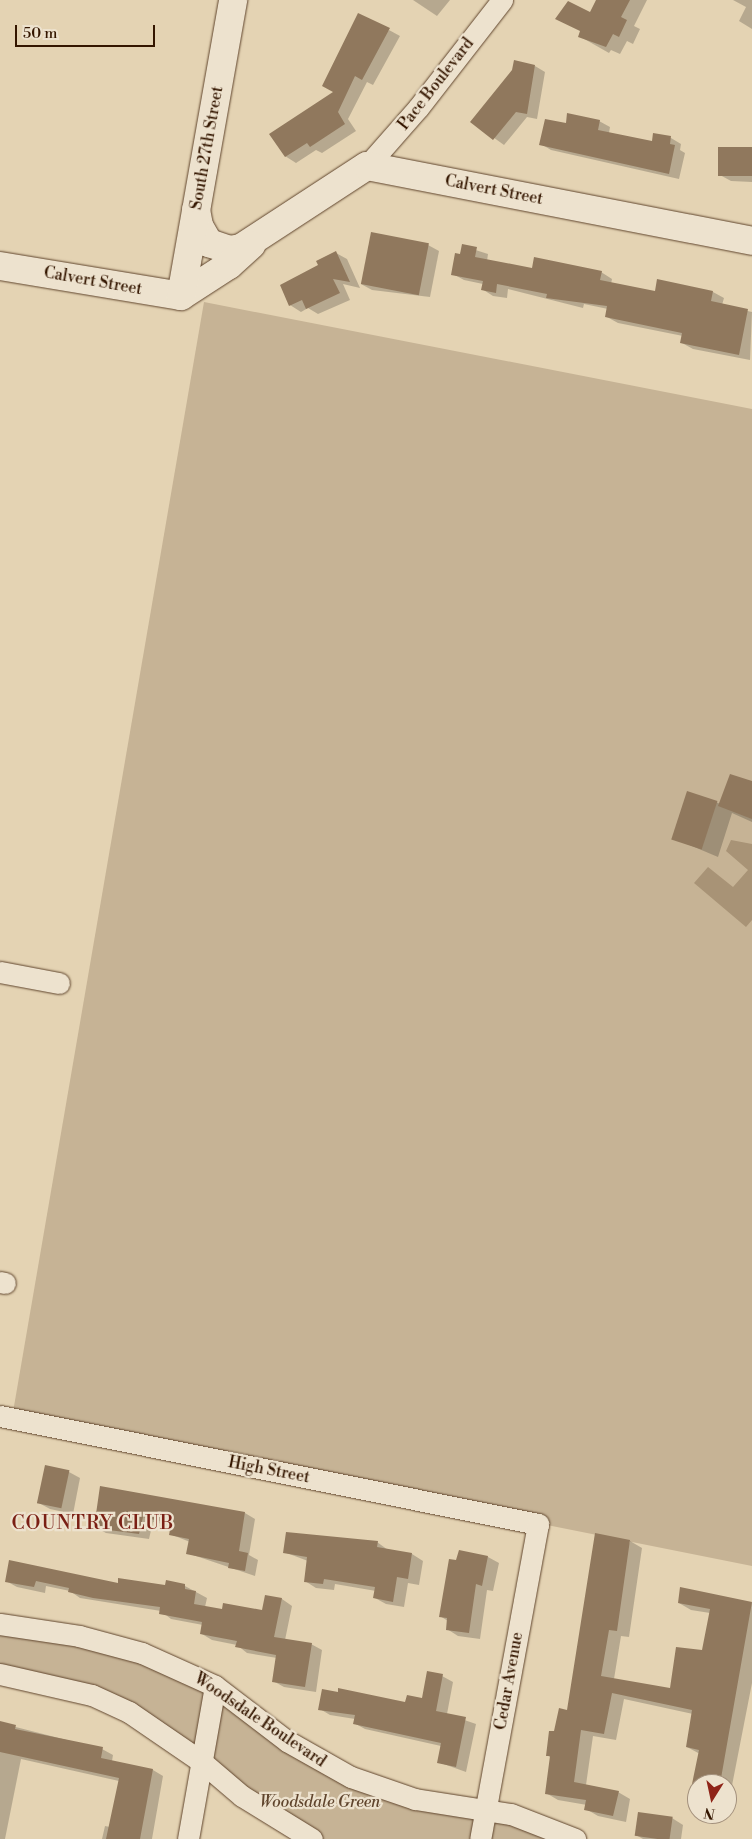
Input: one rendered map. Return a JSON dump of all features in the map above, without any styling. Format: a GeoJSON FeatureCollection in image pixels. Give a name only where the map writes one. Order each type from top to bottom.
{"type":"FeatureCollection","features":[{"type":"Feature","properties":{"kind":"street","name":"South 27th Street"},"geometry":{"type":"LineString","coordinates":[[181,296],[233,0]]}},
{"type":"Feature","properties":{"kind":"street","name":"Pace Boulevard"},"geometry":{"type":"LineString","coordinates":[[367,166],[418,108],[502,0]]}},
{"type":"Feature","properties":{"kind":"street"},"geometry":{"type":"LineString","coordinates":[[181,296],[229,265],[256,240],[367,166]]}},
{"type":"Feature","properties":{"kind":"street","name":"Calvert Street"},"geometry":{"type":"LineString","coordinates":[[367,166],[752,241]]}},
{"type":"Feature","properties":{"kind":"street"},"geometry":{"type":"LineString","coordinates":[[196,210],[203,236],[214,246],[229,250],[256,240]]}},
{"type":"Feature","properties":{"kind":"street","name":"Calvert Street"},"geometry":{"type":"LineString","coordinates":[[0,266],[181,296]]}},
{"type":"Feature","properties":{"kind":"street"},"geometry":{"type":"LineString","coordinates":[[0,972],[59,983]]}},
{"type":"Feature","properties":{"kind":"street","name":"High Street"},"geometry":{"type":"LineString","coordinates":[[0,1416],[538,1524]]}},
{"type":"Feature","properties":{"kind":"street","name":"Cedar Avenue"},"geometry":{"type":"LineString","coordinates":[[480,1839],[538,1524]]}},
{"type":"Feature","properties":{"kind":"street","name":"Woodsdale Boulevard"},"geometry":{"type":"LineString","coordinates":[[0,1624],[111,1644],[181,1668],[215,1686],[287,1741],[351,1777],[415,1799],[485,1809],[543,1825],[575,1839]]}},
{"type":"Feature","properties":{"kind":"street"},"geometry":{"type":"LineString","coordinates":[[0,1674],[92,1695],[129,1712],[202,1762],[242,1796],[312,1839]]}},
{"type":"Feature","properties":{"kind":"street"},"geometry":{"type":"LineString","coordinates":[[188,1839],[215,1686]]}},
{"type":"Feature","properties":{"kind":"green space"},"geometry":{"type":"Polygon","coordinates":[[[204,302],[752,409],[752,1566],[12,1418],[204,302]]]}},
{"type":"Feature","properties":{"kind":"green space","name":"Woodsdale Green"},"geometry":{"type":"Polygon","coordinates":[[[0,1624],[142,1653],[321,1762],[575,1839],[312,1839],[129,1712],[0,1674],[0,1624]]]}},
{"type":"Feature","properties":{"kind":"shaded area"},"geometry":{"type":"Polygon","coordinates":[[[731,840],[752,844],[752,920],[746,927],[694,883],[708,867],[733,887],[748,870],[726,851],[731,840]]]}},
{"type":"Feature","properties":{"kind":"building"},"geometry":{"type":"Polygon","coordinates":[[[596,0],[630,0],[621,17],[627,20],[619,37],[613,34],[606,47],[578,37],[580,31],[555,19],[568,1],[590,12],[596,0]]]}},
{"type":"Feature","properties":{"kind":"building"},"geometry":{"type":"Polygon","coordinates":[[[358,13],[390,28],[362,80],[355,76],[338,112],[345,124],[310,147],[307,143],[285,157],[269,134],[333,92],[322,86],[358,13]]]}},
{"type":"Feature","properties":{"kind":"building"},"geometry":{"type":"Polygon","coordinates":[[[514,60],[535,65],[527,114],[516,112],[493,140],[470,122],[512,70],[514,60]]]}},
{"type":"Feature","properties":{"kind":"building"},"geometry":{"type":"Polygon","coordinates":[[[567,113],[600,120],[598,130],[652,141],[653,133],[671,136],[670,144],[675,145],[669,174],[539,145],[545,119],[566,123],[567,113]]]}},
{"type":"Feature","properties":{"kind":"building"},"geometry":{"type":"Polygon","coordinates":[[[718,147],[752,147],[752,176],[718,176],[718,147]]]}},
{"type":"Feature","properties":{"kind":"building"},"geometry":{"type":"Polygon","coordinates":[[[371,232],[429,243],[419,295],[361,284],[371,232]]]}},
{"type":"Feature","properties":{"kind":"building"},"geometry":{"type":"Polygon","coordinates":[[[462,244],[477,247],[475,257],[532,268],[534,257],[602,271],[600,280],[655,291],[657,279],[713,291],[711,301],[748,309],[739,355],[680,343],[682,333],[605,317],[607,306],[546,298],[547,294],[497,284],[496,293],[481,290],[483,281],[451,275],[455,253],[460,254],[462,244]]]}},
{"type":"Feature","properties":{"kind":"building"},"geometry":{"type":"Polygon","coordinates":[[[336,251],[350,282],[333,279],[340,293],[306,309],[302,300],[289,306],[280,285],[318,265],[316,261],[336,251]]]}},
{"type":"Feature","properties":{"kind":"building"},"geometry":{"type":"Polygon","coordinates":[[[730,774],[752,781],[752,819],[718,806],[730,774]]]}},
{"type":"Feature","properties":{"kind":"building"},"geometry":{"type":"Polygon","coordinates":[[[687,791],[717,801],[702,849],[671,840],[687,791]]]}},
{"type":"Feature","properties":{"kind":"building"},"geometry":{"type":"Polygon","coordinates":[[[45,1465],[69,1470],[61,1508],[37,1503],[45,1465]]]}},
{"type":"Feature","properties":{"kind":"building"},"geometry":{"type":"Polygon","coordinates":[[[100,1486],[245,1512],[239,1551],[248,1553],[245,1571],[228,1568],[229,1563],[186,1554],[189,1539],[169,1535],[171,1524],[143,1517],[139,1534],[94,1528],[100,1486]]]}},
{"type":"Feature","properties":{"kind":"building"},"geometry":{"type":"Polygon","coordinates":[[[286,1532],[378,1541],[377,1547],[412,1553],[408,1579],[397,1577],[393,1602],[373,1598],[375,1587],[324,1579],[323,1584],[304,1582],[307,1557],[283,1553],[286,1532]]]}},
{"type":"Feature","properties":{"kind":"building"},"geometry":{"type":"Polygon","coordinates":[[[595,1533],[630,1540],[617,1631],[609,1630],[601,1676],[670,1688],[676,1647],[702,1650],[710,1609],[678,1603],[680,1587],[752,1602],[722,1774],[694,1774],[699,1750],[686,1747],[692,1710],[612,1693],[604,1734],[581,1730],[574,1782],[619,1791],[613,1816],[584,1810],[586,1800],[545,1794],[550,1756],[546,1756],[549,1731],[554,1731],[559,1708],[567,1710],[595,1533]]]}},
{"type":"Feature","properties":{"kind":"building"},"geometry":{"type":"Polygon","coordinates":[[[459,1550],[488,1556],[482,1586],[476,1584],[469,1633],[446,1630],[447,1618],[439,1617],[449,1559],[456,1560],[459,1550]]]}},
{"type":"Feature","properties":{"kind":"building"},"geometry":{"type":"Polygon","coordinates":[[[9,1560],[118,1583],[118,1578],[165,1585],[166,1580],[185,1584],[185,1589],[196,1591],[194,1604],[222,1609],[223,1603],[262,1610],[265,1595],[282,1598],[274,1637],[312,1643],[305,1687],[272,1682],[276,1655],[235,1647],[237,1641],[200,1634],[202,1622],[159,1614],[160,1607],[93,1598],[68,1592],[69,1588],[36,1581],[34,1587],[5,1582],[9,1560]]]}},
{"type":"Feature","properties":{"kind":"building"},"geometry":{"type":"Polygon","coordinates":[[[427,1671],[443,1674],[436,1711],[466,1717],[456,1767],[437,1763],[441,1743],[353,1724],[355,1715],[318,1710],[322,1689],[338,1692],[338,1688],[405,1702],[407,1695],[422,1698],[427,1671]]]}},
{"type":"Feature","properties":{"kind":"building"},"geometry":{"type":"Polygon","coordinates":[[[0,1721],[16,1725],[15,1729],[103,1747],[101,1758],[153,1769],[140,1839],[106,1839],[119,1778],[0,1752],[0,1721]]]}},
{"type":"Feature","properties":{"kind":"building"},"geometry":{"type":"Polygon","coordinates":[[[638,1812],[673,1817],[670,1839],[635,1836],[638,1812]]]}},
{"type":"Feature","properties":{"kind":"district","name":"COUNTRY CLUB"},"geometry":{"type":"Point","coordinates":[93,1524]}}]}
